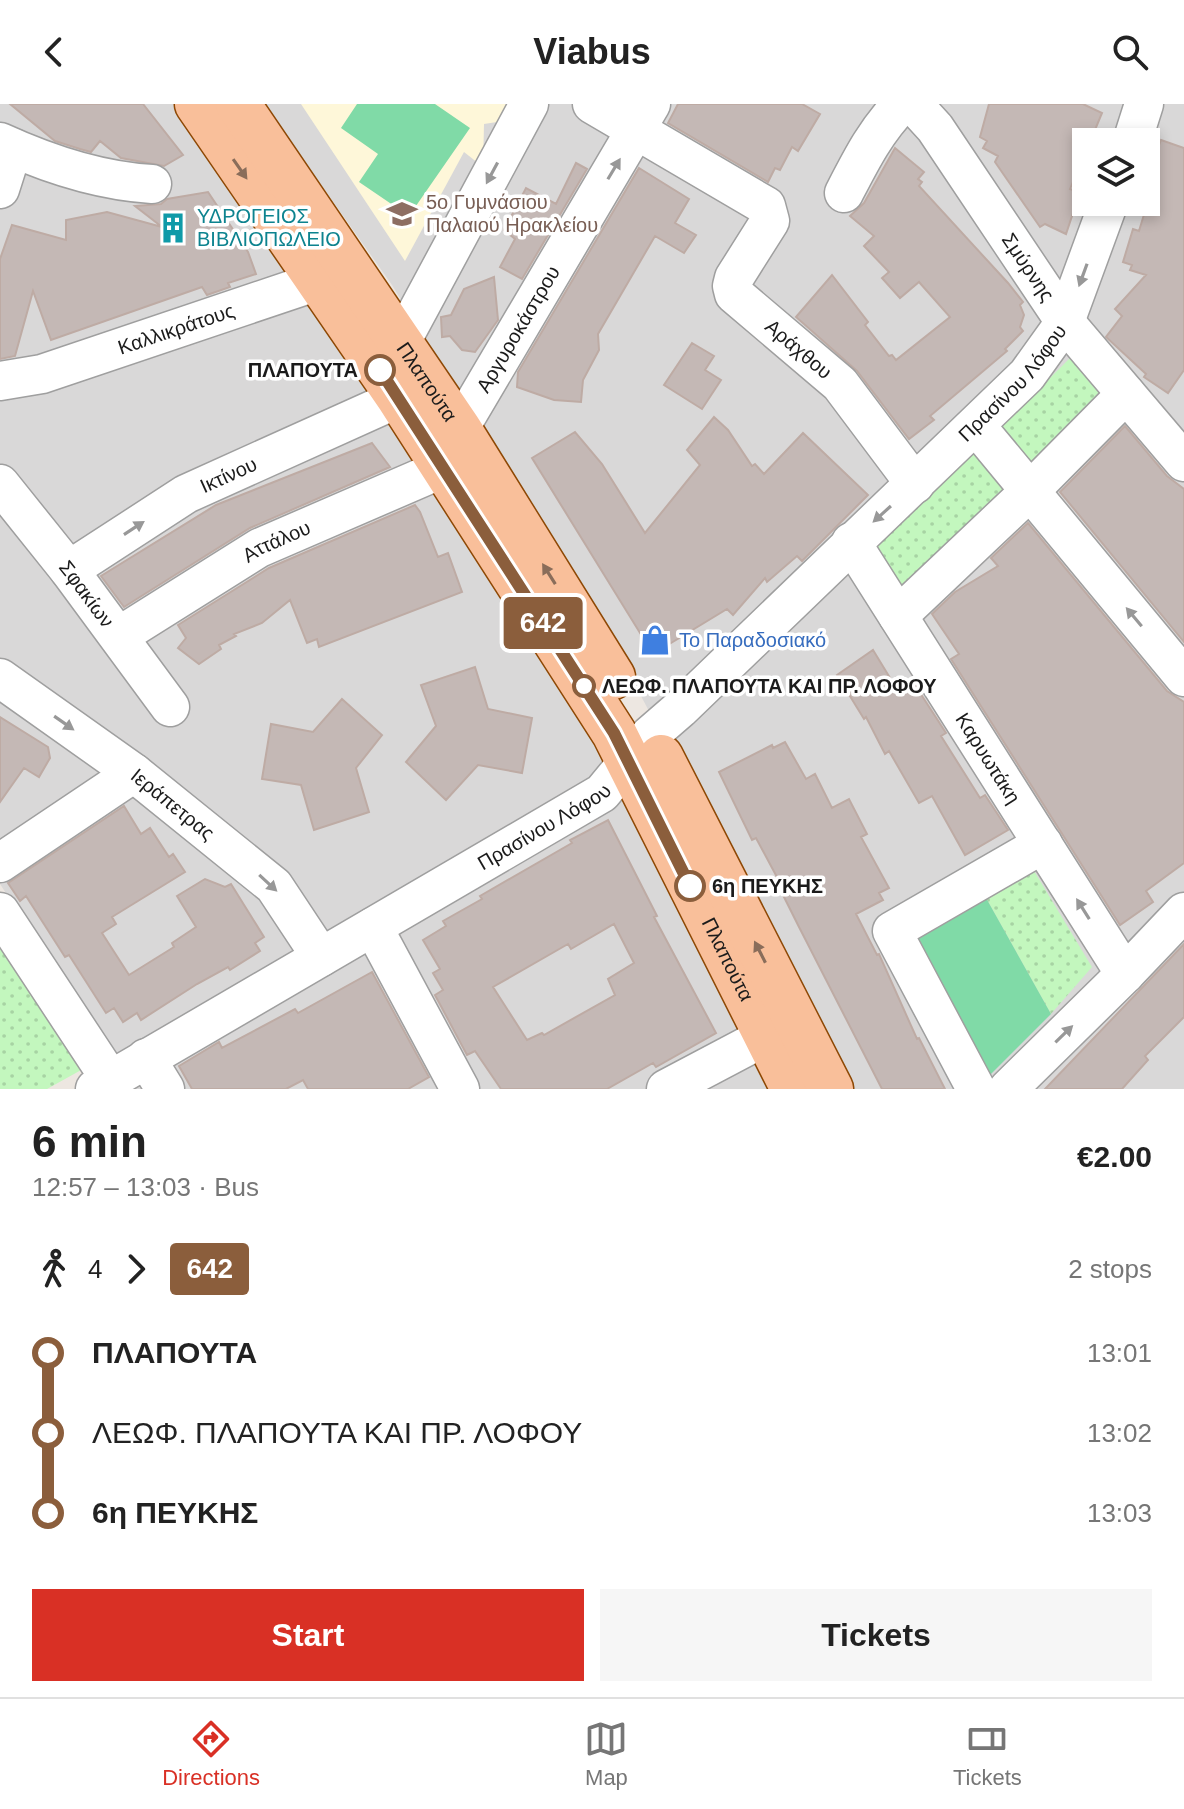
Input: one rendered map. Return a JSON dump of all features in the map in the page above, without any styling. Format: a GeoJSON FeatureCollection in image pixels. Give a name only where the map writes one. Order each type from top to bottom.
{"type":"FeatureCollection","features":[{"type":"Feature","properties":{"kind":"main road","name":"Πλαπούτα"},"geometry":{"type":"LineString","coordinates":[[197,104],[336,277],[401,342],[452,448],[639,747],[780,1028],[831,1089]]}},
{"type":"Feature","properties":{"kind":"main road","name":"Πλαπούτα"},"geometry":{"type":"LineString","coordinates":[[238,104],[336,277],[399,398],[452,448]]}},
{"type":"Feature","properties":{"kind":"main road","name":"Πλαπούτα"},"geometry":{"type":"LineString","coordinates":[[780,1028],[793,1089]]}},
{"type":"Feature","properties":{"kind":"street"},"geometry":{"type":"LineString","coordinates":[[401,342],[529,104]]}},
{"type":"Feature","properties":{"kind":"street"},"geometry":{"type":"LineString","coordinates":[[592,104],[644,117]]}},
{"type":"Feature","properties":{"kind":"street"},"geometry":{"type":"LineString","coordinates":[[844,193],[869,144],[902,104]]}},
{"type":"Feature","properties":{"kind":"street"},"geometry":{"type":"LineString","coordinates":[[1136,128],[1144,104]]}},
{"type":"Feature","properties":{"kind":"street","name":"Σμύρνης"},"geometry":{"type":"LineString","coordinates":[[932,112],[1065,322],[1184,462]]}},
{"type":"Feature","properties":{"kind":"street","name":"Αράχθου"},"geometry":{"type":"LineString","coordinates":[[644,117],[766,206],[770,221],[734,278],[734,294],[840,384],[915,484]]}},
{"type":"Feature","properties":{"kind":"street","name":"Αργυροκάστρου"},"geometry":{"type":"LineString","coordinates":[[452,448],[644,117]]}},
{"type":"Feature","properties":{"kind":"street"},"geometry":{"type":"LineString","coordinates":[[0,189],[6,145],[84,174],[120,182],[152,184]]}},
{"type":"Feature","properties":{"kind":"street","name":"Πρασίνου Λόφου"},"geometry":{"type":"LineString","coordinates":[[102,1084],[155,1073],[321,957],[602,793],[639,747],[851,542],[977,427],[1027,375],[1065,322],[1104,216]]}},
{"type":"Feature","properties":{"kind":"street","name":"Καλλικράτους"},"geometry":{"type":"LineString","coordinates":[[0,381],[42,374],[336,277]]}},
{"type":"Feature","properties":{"kind":"street"},"geometry":{"type":"LineString","coordinates":[[898,616],[1030,491],[1126,394]]}},
{"type":"Feature","properties":{"kind":"street","name":"Ικτίνου"},"geometry":{"type":"LineString","coordinates":[[69,570],[186,494],[399,398]]}},
{"type":"Feature","properties":{"kind":"street"},"geometry":{"type":"LineString","coordinates":[[977,427],[1184,677]]}},
{"type":"Feature","properties":{"kind":"street","name":"Αττάλου"},"geometry":{"type":"LineString","coordinates":[[119,636],[259,548],[452,448]]}},
{"type":"Feature","properties":{"kind":"street","name":"Σφακίων"},"geometry":{"type":"LineString","coordinates":[[0,484],[69,570],[170,707]]}},
{"type":"Feature","properties":{"kind":"street","name":"Καρυωτάκη"},"geometry":{"type":"LineString","coordinates":[[851,542],[1125,974]]}},
{"type":"Feature","properties":{"kind":"street","name":"Ιεράπετρας"},"geometry":{"type":"LineString","coordinates":[[0,678],[134,773],[274,886],[321,957]]}},
{"type":"Feature","properties":{"kind":"street"},"geometry":{"type":"LineString","coordinates":[[0,863],[134,773]]}},
{"type":"Feature","properties":{"kind":"street"},"geometry":{"type":"LineString","coordinates":[[976,1089],[892,931],[1043,844]]}},
{"type":"Feature","properties":{"kind":"street"},"geometry":{"type":"LineString","coordinates":[[0,912],[102,1084]]}},
{"type":"Feature","properties":{"kind":"street"},"geometry":{"type":"LineString","coordinates":[[1008,1089],[1125,974],[1180,925]]}},
{"type":"Feature","properties":{"kind":"street"},"geometry":{"type":"LineString","coordinates":[[373,927],[460,1089]]}},
{"type":"Feature","properties":{"kind":"street"},"geometry":{"type":"LineString","coordinates":[[666,1089],[780,1028]]}},
{"type":"Feature","properties":{"kind":"shaded area","name":"ΥΔΡΟΓΕΙΟΣ ΒΙΒΛΙΟΠΩΛΕΙΟ"},"geometry":{"type":"Polygon","coordinates":[[[0,104],[180,104],[605,751],[777,1089],[113,1089],[127,1079],[0,884],[0,104]]]}},
{"type":"Feature","properties":{"kind":"shaded area"},"geometry":{"type":"Polygon","coordinates":[[[264,104],[1184,104],[1184,1089],[848,1089],[631,677],[392,285],[264,104]]]}},
{"type":"Feature","properties":{"kind":"shaded area","name":"5ο Γυμνάσιου Παλαιού Ηρακλείου"},"geometry":{"type":"Polygon","coordinates":[[[301,104],[510,104],[497,130],[497,122],[484,124],[483,167],[464,152],[405,261],[301,104]]]}},
{"type":"Feature","properties":{"kind":"green space"},"geometry":{"type":"Polygon","coordinates":[[[357,104],[435,104],[470,128],[409,216],[359,182],[378,154],[341,128],[357,104]]]}},
{"type":"Feature","properties":{"kind":"green space"},"geometry":{"type":"Polygon","coordinates":[[[1073,355],[1112,395],[1031,475],[995,433],[1073,355]]]}},
{"type":"Feature","properties":{"kind":"green space"},"geometry":{"type":"Polygon","coordinates":[[[977,446],[1017,490],[906,597],[872,552],[977,446]]]}},
{"type":"Feature","properties":{"kind":"green space"},"geometry":{"type":"Polygon","coordinates":[[[1028,861],[1092,967],[1051,1014],[981,889],[1028,861]]]}},
{"type":"Feature","properties":{"kind":"green space"},"geometry":{"type":"Polygon","coordinates":[[[981,889],[1051,1014],[984,1081],[902,934],[981,889]]]}},
{"type":"Feature","properties":{"kind":"green space"},"geometry":{"type":"Polygon","coordinates":[[[0,939],[83,1069],[47,1089],[0,1089],[0,939]]]}},
{"type":"Feature","properties":{"kind":"building"},"geometry":{"type":"Polygon","coordinates":[[[10,104],[143,104],[183,155],[164,166],[121,158],[100,141],[91,152],[80,149],[55,141],[10,104]]]}},
{"type":"Feature","properties":{"kind":"building"},"geometry":{"type":"Polygon","coordinates":[[[678,104],[802,104],[820,114],[798,151],[792,147],[780,170],[775,168],[768,182],[668,123],[678,104]]]}},
{"type":"Feature","properties":{"kind":"building"},"geometry":{"type":"Polygon","coordinates":[[[989,104],[1083,104],[1102,113],[1096,128],[1072,128],[1072,216],[1066,234],[1045,224],[1040,227],[995,162],[998,156],[983,148],[987,141],[980,137],[989,104]]]}},
{"type":"Feature","properties":{"kind":"building"},"geometry":{"type":"Polygon","coordinates":[[[1161,140],[1184,148],[1184,370],[1168,393],[1144,377],[1146,374],[1106,337],[1122,316],[1115,309],[1146,275],[1130,270],[1132,265],[1123,262],[1133,229],[1139,231],[1144,216],[1160,216],[1161,140]]]}},
{"type":"Feature","properties":{"kind":"building"},"geometry":{"type":"Polygon","coordinates":[[[895,148],[924,172],[918,179],[922,182],[919,186],[1008,283],[1023,302],[1020,305],[1024,315],[1020,327],[1023,331],[1005,349],[1007,351],[930,416],[934,420],[909,439],[857,371],[796,317],[832,275],[868,322],[865,325],[889,356],[896,360],[950,317],[919,282],[900,298],[882,278],[889,272],[864,246],[874,236],[850,216],[864,203],[895,148]]]}},
{"type":"Feature","properties":{"kind":"building"},"geometry":{"type":"Polygon","coordinates":[[[576,163],[587,169],[522,279],[500,267],[515,239],[504,230],[526,188],[556,204],[576,163]]]}},
{"type":"Feature","properties":{"kind":"building"},"geometry":{"type":"Polygon","coordinates":[[[639,168],[689,199],[675,223],[696,235],[684,253],[655,236],[598,334],[599,350],[583,380],[581,402],[554,400],[517,387],[518,372],[639,168]]]}},
{"type":"Feature","properties":{"kind":"building"},"geometry":{"type":"Polygon","coordinates":[[[208,192],[248,252],[256,274],[228,283],[230,287],[207,295],[202,287],[51,340],[33,291],[15,356],[0,359],[0,259],[12,225],[66,240],[66,220],[107,212],[162,227],[135,206],[161,204],[167,199],[208,192]]]}},
{"type":"Feature","properties":{"kind":"building"},"geometry":{"type":"Polygon","coordinates":[[[494,277],[498,320],[475,352],[462,350],[450,336],[442,337],[441,317],[451,315],[464,289],[494,277]]]}},
{"type":"Feature","properties":{"kind":"building"},"geometry":{"type":"Polygon","coordinates":[[[692,343],[714,356],[705,370],[721,380],[702,409],[664,385],[692,343]]]}},
{"type":"Feature","properties":{"kind":"building"},"geometry":{"type":"Polygon","coordinates":[[[714,417],[728,430],[752,466],[755,464],[764,474],[803,433],[868,495],[802,561],[797,556],[767,582],[765,578],[733,615],[727,609],[653,654],[532,458],[575,432],[602,464],[645,533],[700,465],[687,450],[714,417]]]}},
{"type":"Feature","properties":{"kind":"building"},"geometry":{"type":"Polygon","coordinates":[[[1125,426],[1167,476],[1184,489],[1184,642],[1060,492],[1125,426]]]}},
{"type":"Feature","properties":{"kind":"building"},"geometry":{"type":"Polygon","coordinates":[[[372,443],[390,467],[250,528],[124,607],[101,576],[216,505],[372,443]]]}},
{"type":"Feature","properties":{"kind":"building"},"geometry":{"type":"Polygon","coordinates":[[[415,505],[438,557],[448,553],[462,592],[319,647],[317,639],[307,643],[290,600],[262,623],[234,634],[236,636],[219,645],[221,649],[199,664],[178,648],[186,638],[178,625],[269,568],[415,505]]]}},
{"type":"Feature","properties":{"kind":"building"},"geometry":{"type":"Polygon","coordinates":[[[1028,523],[1167,691],[1184,702],[1184,863],[1146,891],[1153,902],[1120,925],[951,659],[959,654],[932,614],[955,592],[998,566],[991,558],[1028,523]]]}},
{"type":"Feature","properties":{"kind":"building"},"geometry":{"type":"Polygon","coordinates":[[[873,650],[898,691],[913,682],[946,733],[941,736],[980,798],[985,795],[1008,830],[965,855],[932,796],[919,803],[889,751],[885,754],[866,717],[864,719],[837,675],[873,650]]]}},
{"type":"Feature","properties":{"kind":"building"},"geometry":{"type":"Polygon","coordinates":[[[475,667],[488,709],[532,718],[522,773],[478,765],[446,800],[406,762],[436,726],[421,685],[475,667]]]}},
{"type":"Feature","properties":{"kind":"building"},"geometry":{"type":"Polygon","coordinates":[[[342,699],[382,735],[356,768],[369,812],[314,830],[301,785],[262,779],[271,724],[313,732],[342,699]]]}},
{"type":"Feature","properties":{"kind":"building"},"geometry":{"type":"Polygon","coordinates":[[[0,717],[48,747],[50,758],[39,777],[24,768],[0,802],[0,717]]]}},
{"type":"Feature","properties":{"kind":"building"},"geometry":{"type":"Polygon","coordinates":[[[785,742],[806,779],[815,774],[832,808],[849,799],[867,834],[861,837],[889,888],[879,893],[883,900],[856,914],[945,1089],[882,1089],[783,895],[786,894],[756,838],[752,840],[719,772],[772,745],[773,748],[785,742]]]}},
{"type":"Feature","properties":{"kind":"building"},"geometry":{"type":"Polygon","coordinates":[[[124,806],[141,834],[150,828],[169,857],[173,854],[185,872],[112,917],[116,924],[102,933],[129,975],[174,947],[172,943],[196,927],[177,896],[205,879],[225,887],[231,884],[264,937],[255,943],[260,951],[230,970],[228,967],[197,984],[141,1020],[137,1013],[123,1022],[114,1008],[106,1013],[26,896],[20,901],[8,883],[124,806]]]}},
{"type":"Feature","properties":{"kind":"building"},"geometry":{"type":"Polygon","coordinates":[[[608,820],[657,916],[654,917],[716,1033],[656,1067],[653,1063],[607,1089],[501,1089],[475,1051],[467,1055],[435,995],[443,990],[433,973],[440,969],[423,940],[446,926],[443,921],[572,843],[570,840],[608,820]],[[614,924],[571,949],[568,944],[493,987],[527,1040],[542,1033],[544,1035],[615,995],[608,979],[634,963],[614,924]]]}},
{"type":"Feature","properties":{"kind":"building"},"geometry":{"type":"Polygon","coordinates":[[[1184,944],[1184,1017],[1145,1056],[1148,1060],[1122,1089],[1045,1089],[1184,944]]]}},
{"type":"Feature","properties":{"kind":"building"},"geometry":{"type":"Polygon","coordinates":[[[372,972],[429,1077],[408,1089],[308,1089],[303,1080],[286,1089],[192,1089],[179,1066],[219,1042],[222,1048],[295,1009],[298,1013],[372,972]]]}},
{"type":"Feature","properties":{"kind":"bus line","name":"642"},"geometry":{"type":"LineString","coordinates":[[380,370],[614,733],[690,886]]}},
{"type":"Feature","properties":{"kind":"place","name":"5ο Γυμνάσιου Παλαιού Ηρακλείου"},"geometry":{"type":"Point","coordinates":[402,214]}},
{"type":"Feature","properties":{"kind":"place","name":"ΥΔΡΟΓΕΙΟΣ ΒΙΒΛΙΟΠΩΛΕΙΟ"},"geometry":{"type":"Point","coordinates":[173,228]}},
{"type":"Feature","properties":{"kind":"place","name":"ΠΛΑΠΟΥΤΑ"},"geometry":{"type":"Point","coordinates":[380,370]}},
{"type":"Feature","properties":{"kind":"place","name":"Το Παραδοσιακό"},"geometry":{"type":"Point","coordinates":[655,640]}},
{"type":"Feature","properties":{"kind":"place","name":"ΛΕΩΦ. ΠΛΑΠΟΥΤΑ ΚΑΙ ΠΡ. ΛΟΦΟΥ"},"geometry":{"type":"Point","coordinates":[584,686]}},
{"type":"Feature","properties":{"kind":"place","name":"6η ΠΕΥΚΗΣ"},"geometry":{"type":"Point","coordinates":[690,886]}}]}
